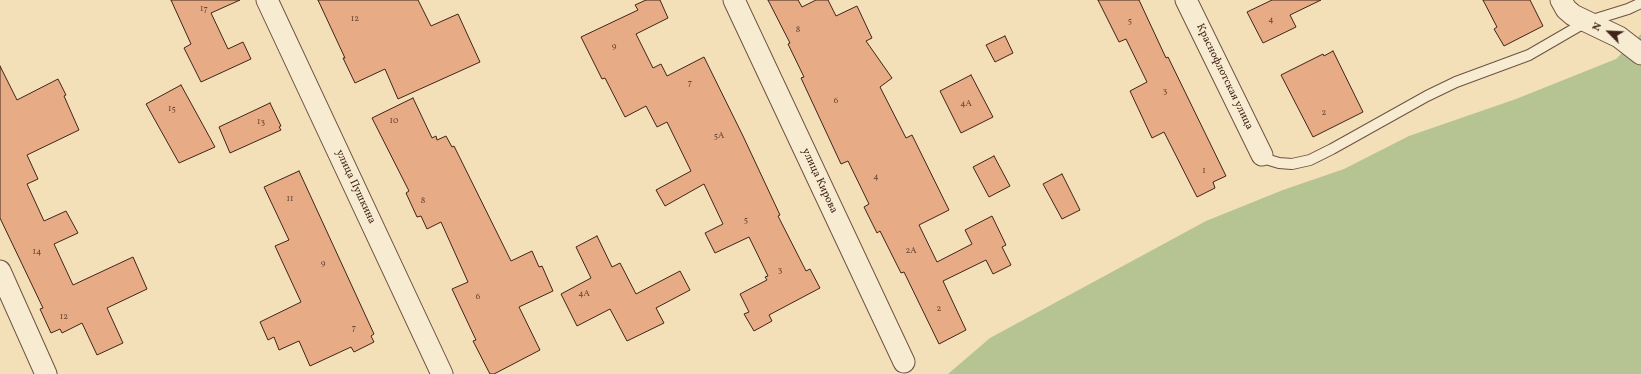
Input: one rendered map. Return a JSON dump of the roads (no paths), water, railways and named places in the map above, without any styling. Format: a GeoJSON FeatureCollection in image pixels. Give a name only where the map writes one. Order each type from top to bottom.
{"type":"FeatureCollection","features":[{"type":"Feature","properties":{"kind":"street","name":"улица Пушкина"},"geometry":{"type":"LineString","coordinates":[[267,0],[442,374]]}},
{"type":"Feature","properties":{"kind":"street","name":"улица Кирова"},"geometry":{"type":"LineString","coordinates":[[734,0],[904,362]]}},
{"type":"Feature","properties":{"kind":"street","name":"Краснофлотская улица"},"geometry":{"type":"LineString","coordinates":[[1186,0],[1262,155]]}},
{"type":"Feature","properties":{"kind":"street"},"geometry":{"type":"LineString","coordinates":[[1561,0],[1566,9],[1573,14],[1586,22],[1619,37],[1641,54]]}},
{"type":"Feature","properties":{"kind":"street"},"geometry":{"type":"LineString","coordinates":[[0,271],[46,374]]}},
{"type":"Feature","properties":{"kind":"lane"},"geometry":{"type":"LineString","coordinates":[[1262,155],[1279,164],[1292,164],[1310,160],[1427,96],[1456,82],[1529,55],[1586,22],[1628,9],[1641,3]]}}]}
